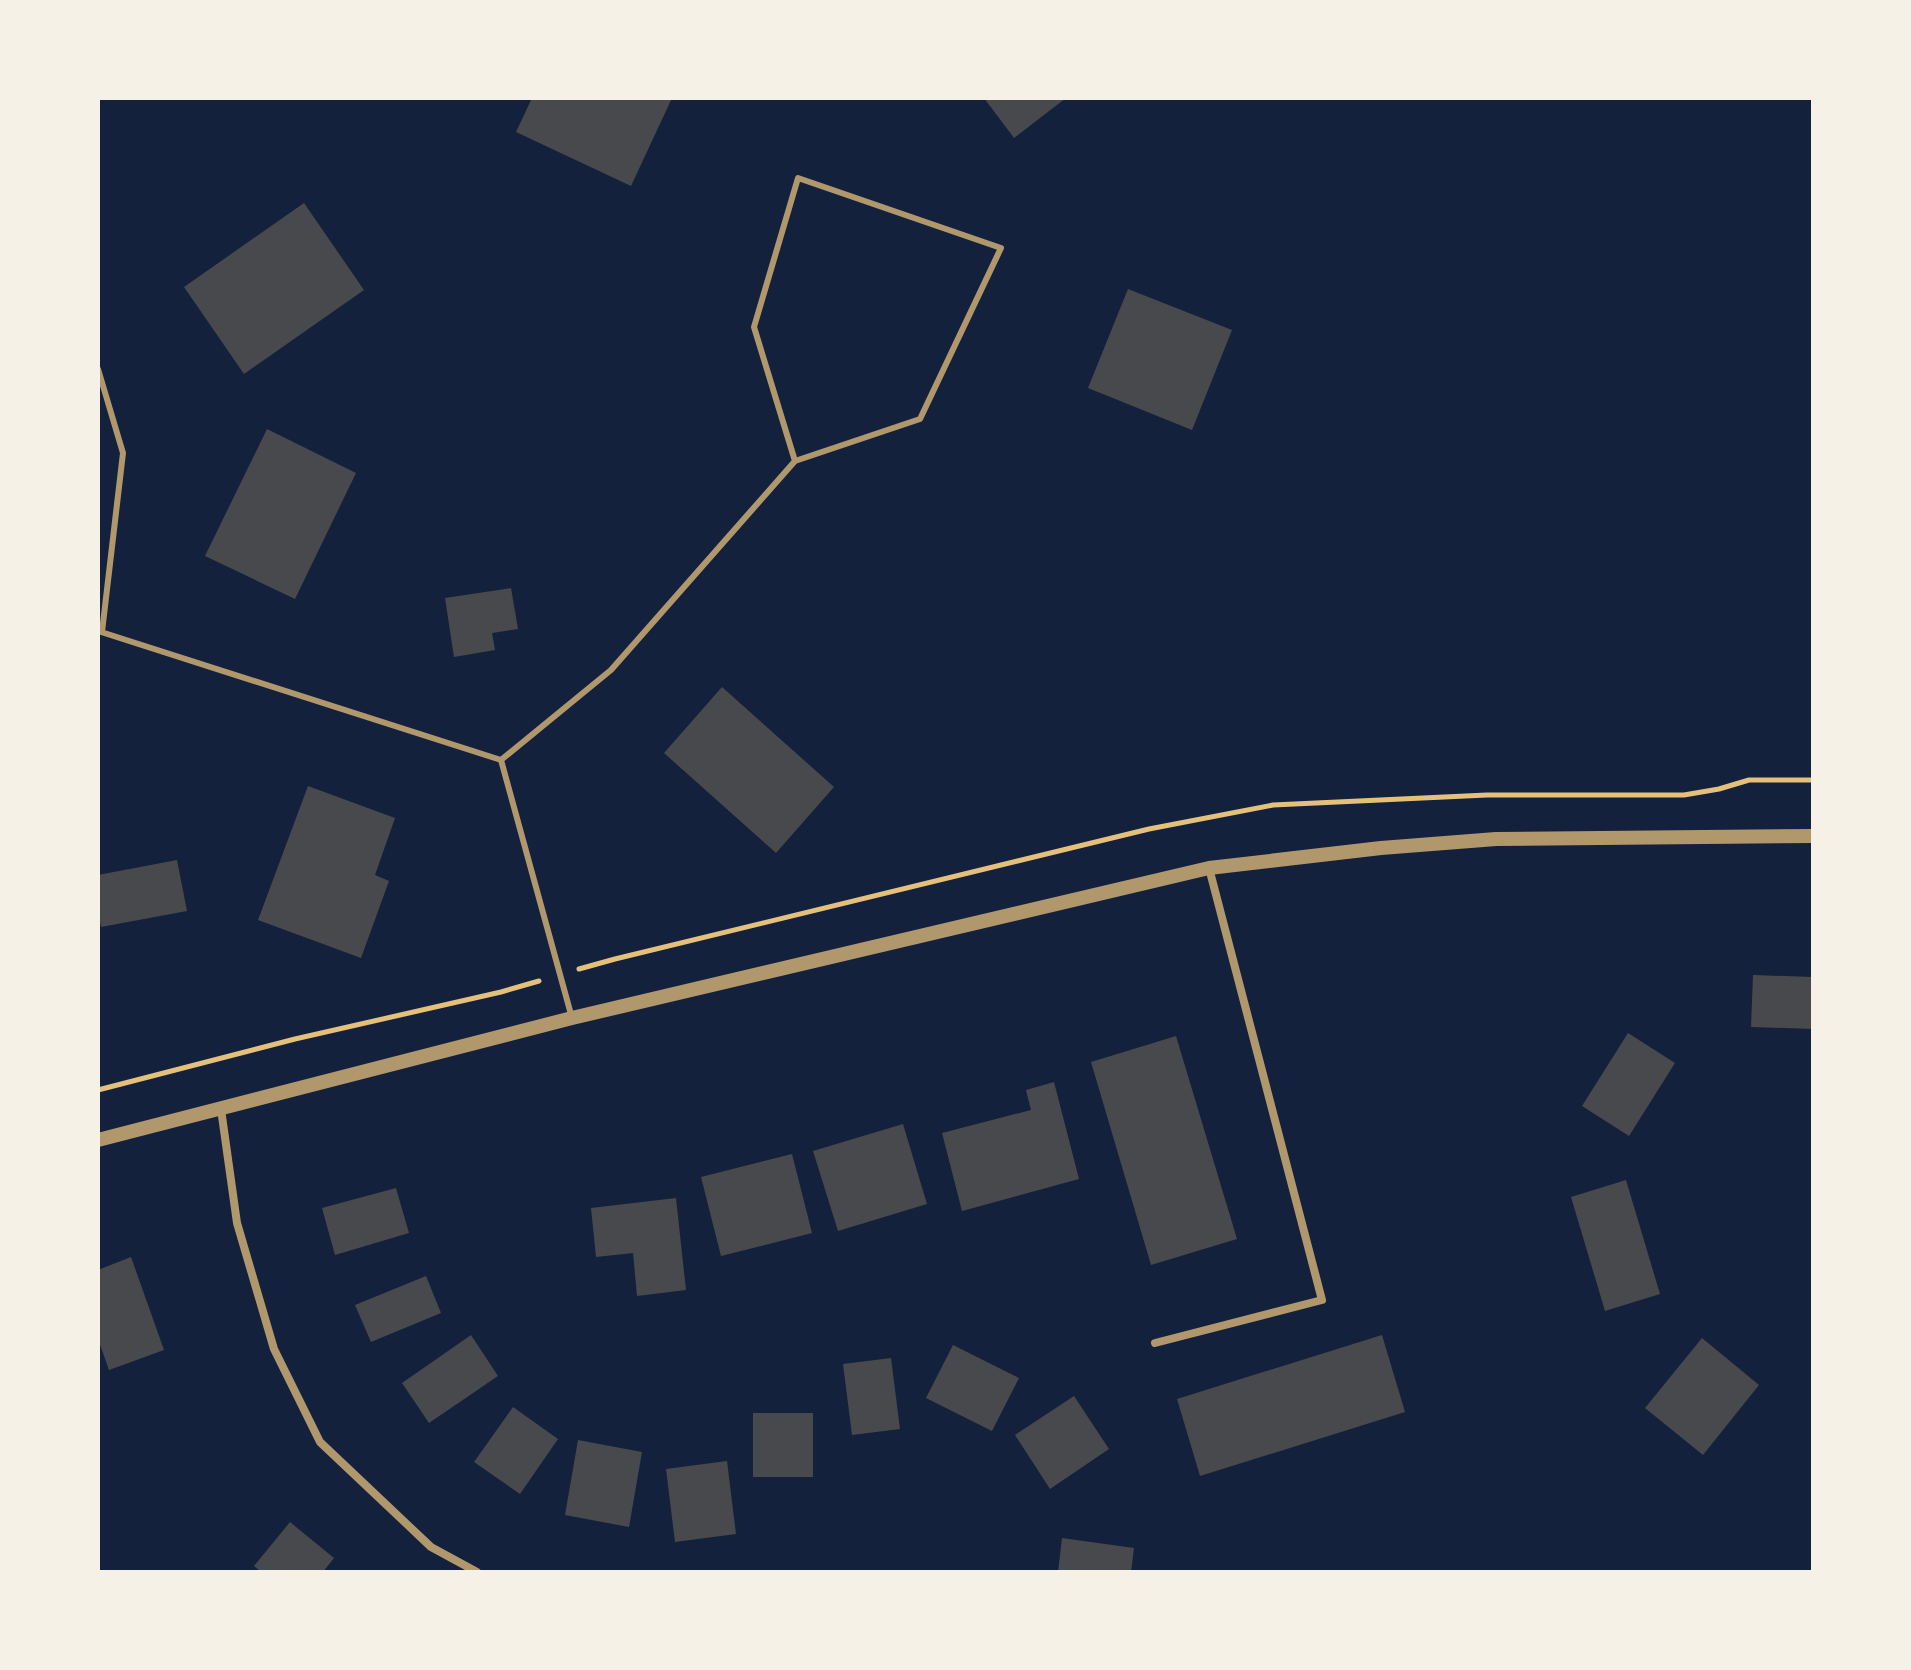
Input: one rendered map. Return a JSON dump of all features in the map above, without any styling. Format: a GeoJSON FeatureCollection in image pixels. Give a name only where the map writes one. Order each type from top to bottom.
{"type":"FeatureCollection","features":[{"type":"Feature","properties":{"kind":"street"},"geometry":{"type":"LineString","coordinates":[[98,1140],[572,1018],[1209,868],[1381,848],[1496,839],[1813,836]]}},
{"type":"Feature","properties":{"kind":"street"},"geometry":{"type":"LineString","coordinates":[[1155,1343],[1322,1300],[1209,868]]}},
{"type":"Feature","properties":{"kind":"street"},"geometry":{"type":"LineString","coordinates":[[221,1109],[237,1223],[274,1349],[320,1442],[431,1547],[477,1572]]}},
{"type":"Feature","properties":{"kind":"lane"},"geometry":{"type":"LineString","coordinates":[[501,760],[611,670],[795,461],[920,419],[1001,248],[798,178],[754,327],[795,461]]}},
{"type":"Feature","properties":{"kind":"lane"},"geometry":{"type":"LineString","coordinates":[[98,369],[123,453],[100,631],[501,760]]}},
{"type":"Feature","properties":{"kind":"lane"},"geometry":{"type":"LineString","coordinates":[[501,760],[572,1018]]}},
{"type":"Feature","properties":{"kind":"path"},"geometry":{"type":"LineString","coordinates":[[98,1090],[295,1039],[501,992]]}},
{"type":"Feature","properties":{"kind":"building"},"geometry":{"type":"Polygon","coordinates":[[[532,98],[672,98],[631,186],[516,132],[532,98]]]}},
{"type":"Feature","properties":{"kind":"building"},"geometry":{"type":"Polygon","coordinates":[[[984,98],[1066,98],[1014,138],[984,98]]]}},
{"type":"Feature","properties":{"kind":"building"},"geometry":{"type":"Polygon","coordinates":[[[304,203],[364,290],[244,374],[184,287],[304,203]]]}},
{"type":"Feature","properties":{"kind":"building"},"geometry":{"type":"Polygon","coordinates":[[[1128,289],[1232,330],[1192,430],[1088,388],[1128,289]]]}},
{"type":"Feature","properties":{"kind":"building"},"geometry":{"type":"Polygon","coordinates":[[[267,429],[356,473],[295,599],[205,556],[267,429]]]}},
{"type":"Feature","properties":{"kind":"building"},"geometry":{"type":"Polygon","coordinates":[[[511,588],[518,629],[492,633],[495,650],[454,657],[445,598],[511,588]]]}},
{"type":"Feature","properties":{"kind":"building"},"geometry":{"type":"Polygon","coordinates":[[[722,687],[834,787],[776,853],[664,753],[722,687]]]}},
{"type":"Feature","properties":{"kind":"building"},"geometry":{"type":"Polygon","coordinates":[[[308,786],[395,818],[375,875],[389,881],[361,958],[258,920],[308,786]]]}},
{"type":"Feature","properties":{"kind":"building"},"geometry":{"type":"Polygon","coordinates":[[[177,860],[187,911],[101,927],[98,875],[177,860]]]}},
{"type":"Feature","properties":{"kind":"building"},"geometry":{"type":"Polygon","coordinates":[[[1753,975],[1813,977],[1813,1029],[1751,1027],[1753,975]]]}},
{"type":"Feature","properties":{"kind":"building"},"geometry":{"type":"Polygon","coordinates":[[[1628,1033],[1675,1063],[1629,1136],[1582,1106],[1628,1033]]]}},
{"type":"Feature","properties":{"kind":"building"},"geometry":{"type":"Polygon","coordinates":[[[1176,1036],[1237,1239],[1151,1265],[1091,1062],[1176,1036]]]}},
{"type":"Feature","properties":{"kind":"building"},"geometry":{"type":"Polygon","coordinates":[[[1054,1082],[1079,1179],[962,1211],[942,1133],[1031,1110],[1026,1090],[1054,1082]]]}},
{"type":"Feature","properties":{"kind":"building"},"geometry":{"type":"Polygon","coordinates":[[[903,1124],[927,1204],[838,1231],[813,1151],[903,1124]]]}},
{"type":"Feature","properties":{"kind":"building"},"geometry":{"type":"Polygon","coordinates":[[[792,1154],[812,1233],[721,1256],[701,1177],[792,1154]]]}},
{"type":"Feature","properties":{"kind":"building"},"geometry":{"type":"Polygon","coordinates":[[[1626,1180],[1660,1294],[1605,1311],[1571,1197],[1626,1180]]]}},
{"type":"Feature","properties":{"kind":"building"},"geometry":{"type":"Polygon","coordinates":[[[396,1188],[409,1233],[335,1255],[322,1208],[396,1188]]]}},
{"type":"Feature","properties":{"kind":"building"},"geometry":{"type":"Polygon","coordinates":[[[676,1198],[686,1290],[637,1296],[633,1253],[596,1257],[591,1208],[676,1198]]]}},
{"type":"Feature","properties":{"kind":"building"},"geometry":{"type":"Polygon","coordinates":[[[131,1257],[164,1350],[109,1370],[98,1339],[98,1270],[131,1257]]]}},
{"type":"Feature","properties":{"kind":"building"},"geometry":{"type":"Polygon","coordinates":[[[426,1276],[441,1313],[371,1342],[355,1305],[426,1276]]]}},
{"type":"Feature","properties":{"kind":"building"},"geometry":{"type":"Polygon","coordinates":[[[471,1335],[498,1376],[429,1423],[402,1383],[471,1335]]]}},
{"type":"Feature","properties":{"kind":"building"},"geometry":{"type":"Polygon","coordinates":[[[1382,1335],[1405,1412],[1200,1476],[1177,1399],[1382,1335]]]}},
{"type":"Feature","properties":{"kind":"building"},"geometry":{"type":"Polygon","coordinates":[[[1702,1338],[1759,1385],[1703,1455],[1645,1408],[1702,1338]]]}},
{"type":"Feature","properties":{"kind":"building"},"geometry":{"type":"Polygon","coordinates":[[[953,1345],[1019,1378],[992,1431],[926,1398],[953,1345]]]}},
{"type":"Feature","properties":{"kind":"building"},"geometry":{"type":"Polygon","coordinates":[[[891,1358],[900,1429],[852,1435],[843,1364],[891,1358]]]}},
{"type":"Feature","properties":{"kind":"building"},"geometry":{"type":"Polygon","coordinates":[[[1074,1396],[1109,1449],[1050,1489],[1015,1435],[1074,1396]]]}},
{"type":"Feature","properties":{"kind":"building"},"geometry":{"type":"Polygon","coordinates":[[[513,1407],[558,1439],[520,1494],[474,1462],[513,1407]]]}},
{"type":"Feature","properties":{"kind":"building"},"geometry":{"type":"Polygon","coordinates":[[[753,1413],[813,1413],[813,1477],[753,1477],[753,1413]]]}},
{"type":"Feature","properties":{"kind":"building"},"geometry":{"type":"Polygon","coordinates":[[[578,1440],[642,1452],[629,1527],[565,1515],[578,1440]]]}},
{"type":"Feature","properties":{"kind":"building"},"geometry":{"type":"Polygon","coordinates":[[[727,1461],[736,1534],[675,1542],[666,1469],[727,1461]]]}},
{"type":"Feature","properties":{"kind":"building"},"geometry":{"type":"Polygon","coordinates":[[[290,1522],[334,1558],[323,1572],[261,1572],[254,1566],[290,1522]]]}},
{"type":"Feature","properties":{"kind":"building"},"geometry":{"type":"Polygon","coordinates":[[[1062,1538],[1134,1548],[1131,1572],[1058,1572],[1062,1538]]]}}]}
